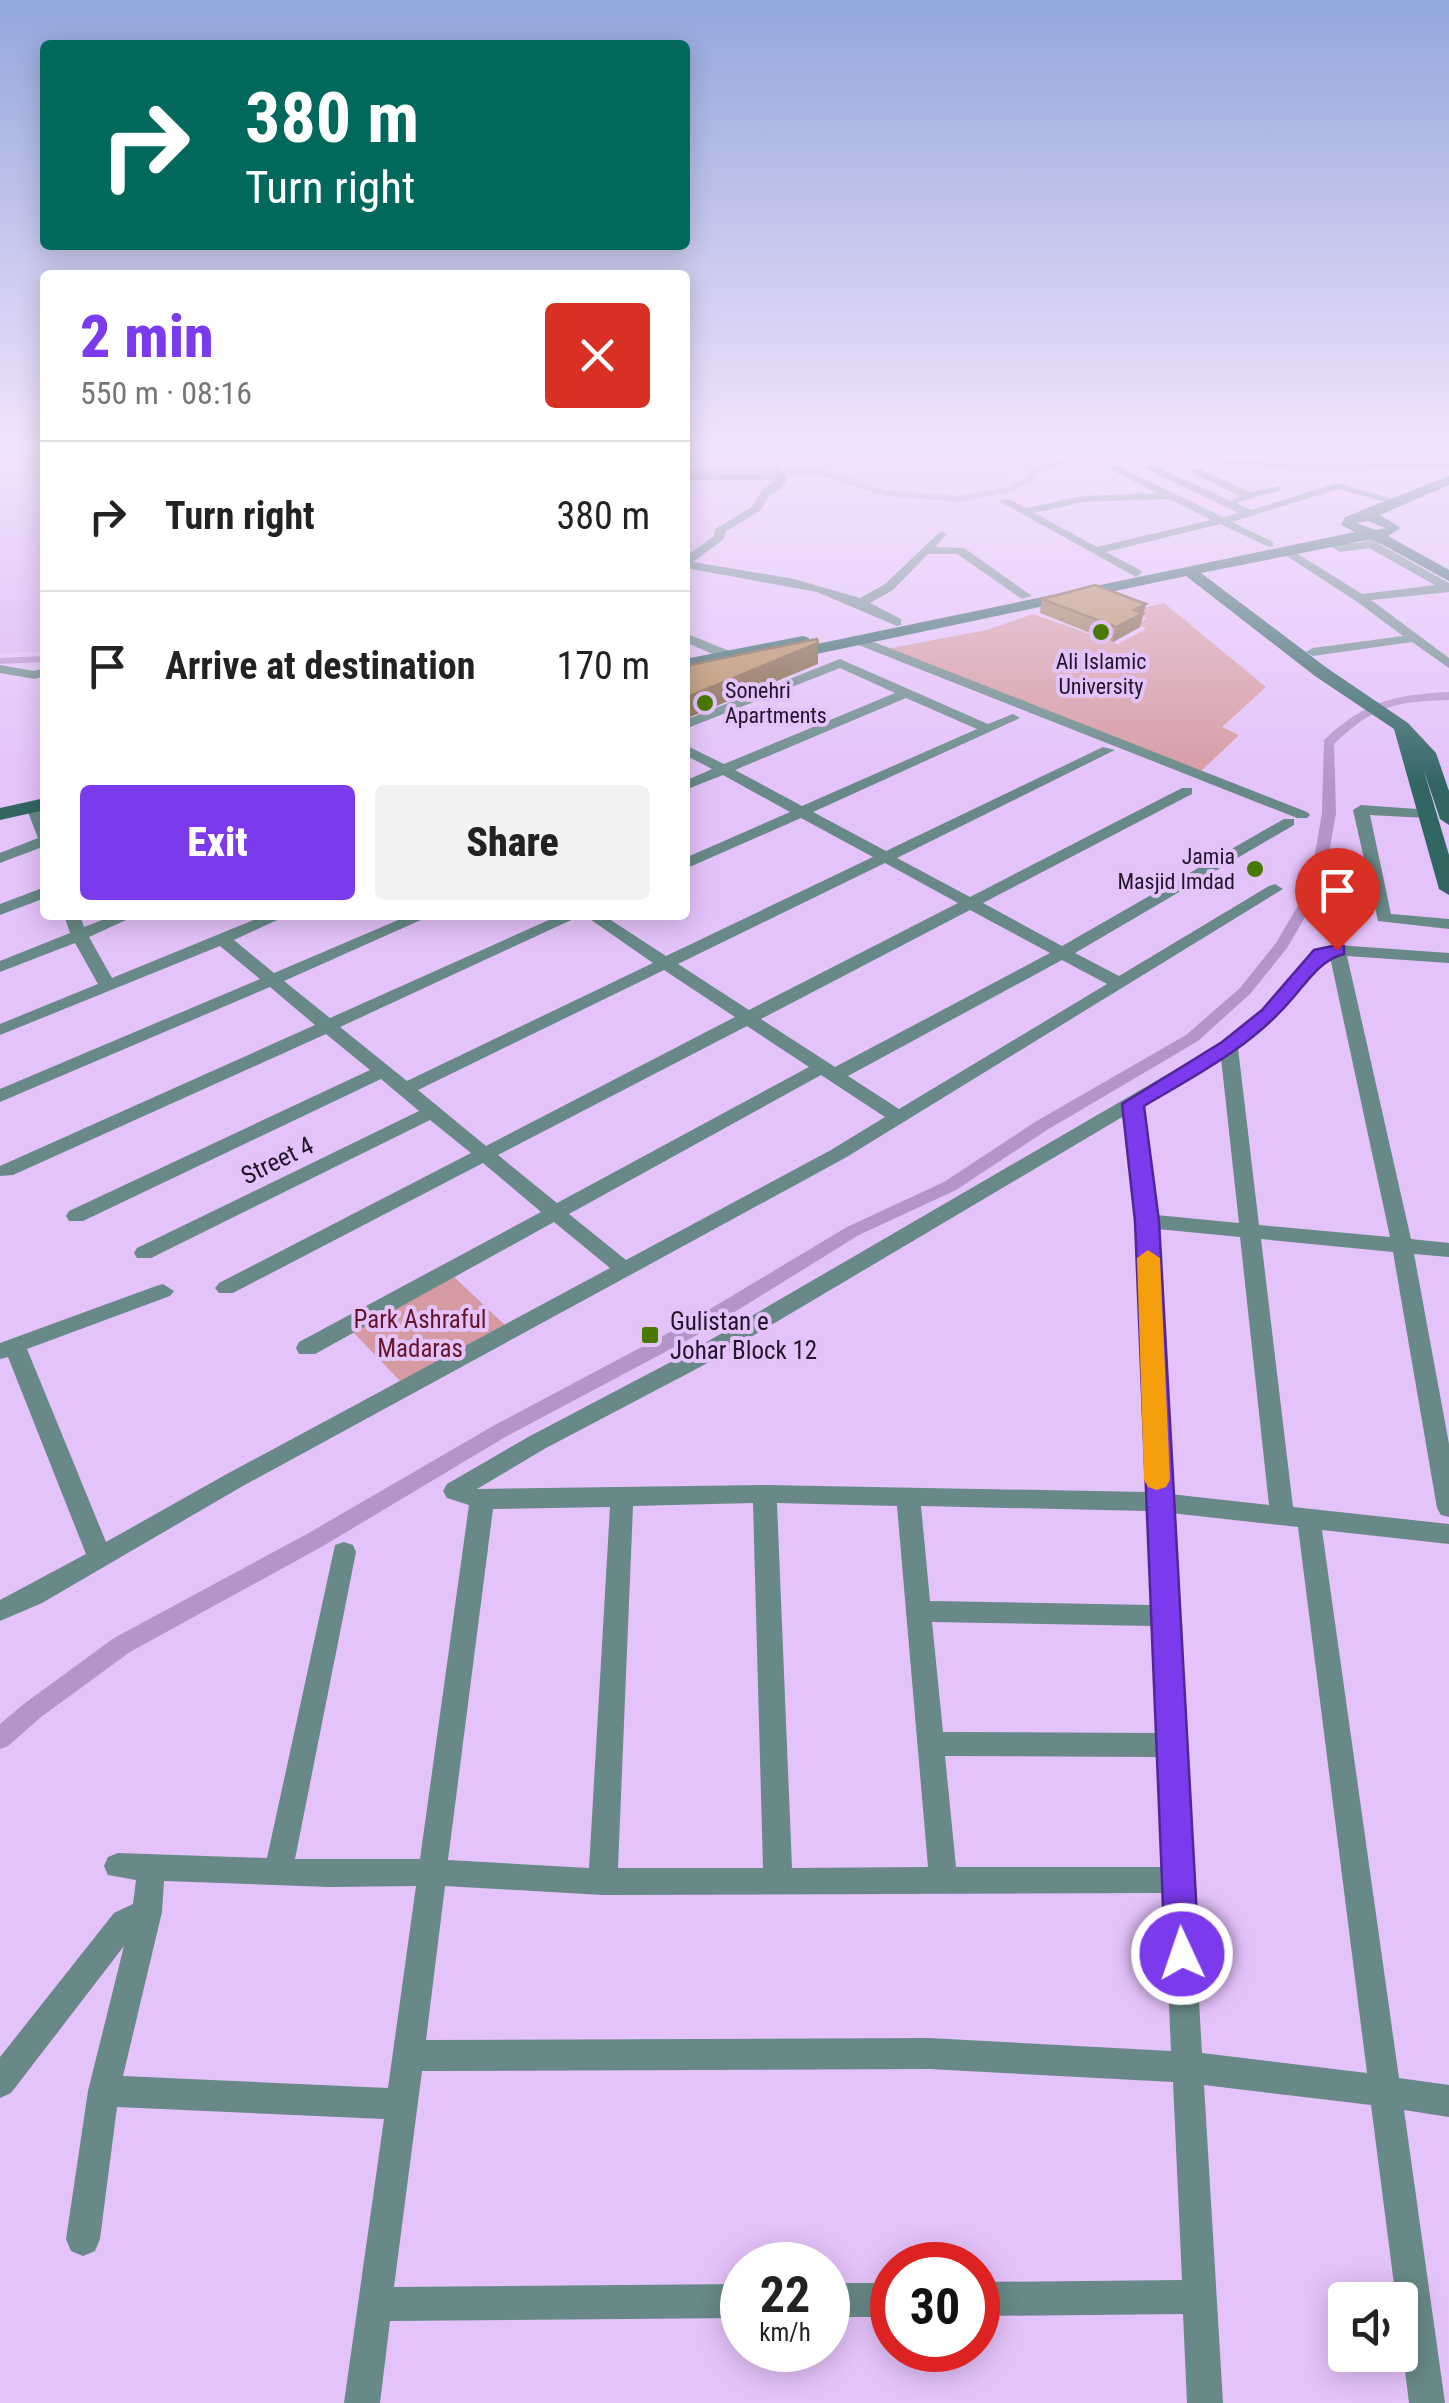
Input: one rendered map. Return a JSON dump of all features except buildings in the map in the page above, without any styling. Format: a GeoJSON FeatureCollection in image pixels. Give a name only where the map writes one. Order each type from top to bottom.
{"type":"FeatureCollection","features":[{"type":"Feature","properties":{"kind":"main road"},"geometry":{"type":"LineString","coordinates":[[690,674],[860,640],[1190,561]]}},
{"type":"Feature","properties":{"kind":"main road"},"geometry":{"type":"LineString","coordinates":[[690,663],[1026,596],[1238,561]]}},
{"type":"Feature","properties":{"kind":"main road"},"geometry":{"type":"LineString","coordinates":[[1426,561],[1449,576]]}},
{"type":"Feature","properties":{"kind":"main road"},"geometry":{"type":"LineString","coordinates":[[1196,570],[1313,652],[1339,672],[1354,691]]}},
{"type":"Feature","properties":{"kind":"main road"},"geometry":{"type":"LineString","coordinates":[[1196,570],[1321,672],[1399,724],[1440,770],[1449,820]]}},
{"type":"Feature","properties":{"kind":"main road"},"geometry":{"type":"LineString","coordinates":[[1399,724],[1449,889]]}},
{"type":"Feature","properties":{"kind":"main road"},"geometry":{"type":"LineString","coordinates":[[0,800],[40,801]]}},
{"type":"Feature","properties":{"kind":"main road"},"geometry":{"type":"LineString","coordinates":[[0,814],[40,801]]}},
{"type":"Feature","properties":{"kind":"street"},"geometry":{"type":"LineString","coordinates":[[864,601],[886,590],[914,561]]}},
{"type":"Feature","properties":{"kind":"street"},"geometry":{"type":"LineString","coordinates":[[976,561],[1026,596]]}},
{"type":"Feature","properties":{"kind":"street"},"geometry":{"type":"LineString","coordinates":[[1116,561],[1136,573]]}},
{"type":"Feature","properties":{"kind":"street"},"geometry":{"type":"LineString","coordinates":[[1302,561],[1360,598],[1449,664]]}},
{"type":"Feature","properties":{"kind":"street"},"geometry":{"type":"LineString","coordinates":[[1417,561],[1449,587]]}},
{"type":"Feature","properties":{"kind":"street"},"geometry":{"type":"LineString","coordinates":[[690,564],[822,588],[864,601],[897,622]]}},
{"type":"Feature","properties":{"kind":"street"},"geometry":{"type":"LineString","coordinates":[[1360,598],[1449,587]]}},
{"type":"Feature","properties":{"kind":"street"},"geometry":{"type":"LineString","coordinates":[[1313,652],[1415,638]]}},
{"type":"Feature","properties":{"kind":"street"},"geometry":{"type":"LineString","coordinates":[[690,639],[727,655]]}},
{"type":"Feature","properties":{"kind":"street"},"geometry":{"type":"LineString","coordinates":[[307,1348],[552,1211],[1062,952],[1295,818],[860,640]]}},
{"type":"Feature","properties":{"kind":"street"},"geometry":{"type":"LineString","coordinates":[[690,723],[840,664],[988,729]]}},
{"type":"Feature","properties":{"kind":"street"},"geometry":{"type":"LineString","coordinates":[[0,670],[40,674]]}},
{"type":"Feature","properties":{"kind":"street"},"geometry":{"type":"LineString","coordinates":[[690,784],[908,692]]}},
{"type":"Feature","properties":{"kind":"street"},"geometry":{"type":"LineString","coordinates":[[690,862],[1013,718]]}},
{"type":"Feature","properties":{"kind":"street"},"geometry":{"type":"LineString","coordinates":[[405,1090],[1108,750]]}},
{"type":"Feature","properties":{"kind":"street"},"geometry":{"type":"LineString","coordinates":[[690,752],[1118,983]]}},
{"type":"Feature","properties":{"kind":"street"},"geometry":{"type":"LineString","coordinates":[[226,1288],[1187,791]]}},
{"type":"Feature","properties":{"kind":"street"},"geometry":{"type":"LineString","coordinates":[[1426,813],[1361,810],[1384,918],[1449,924]]}},
{"type":"Feature","properties":{"kind":"street"},"geometry":{"type":"LineString","coordinates":[[0,858],[40,842]]}},
{"type":"Feature","properties":{"kind":"street"},"geometry":{"type":"LineString","coordinates":[[0,1611],[838,1154],[1275,890]]}},
{"type":"Feature","properties":{"kind":"street"},"geometry":{"type":"LineString","coordinates":[[0,910],[40,894]]}},
{"type":"Feature","properties":{"kind":"street"},"geometry":{"type":"LineString","coordinates":[[74,920],[108,986]]}},
{"type":"Feature","properties":{"kind":"street"},"geometry":{"type":"LineString","coordinates":[[0,966],[116,920]]}},
{"type":"Feature","properties":{"kind":"street"},"geometry":{"type":"LineString","coordinates":[[0,1030],[268,920]]}},
{"type":"Feature","properties":{"kind":"street"},"geometry":{"type":"LineString","coordinates":[[0,1096],[412,920]]}},
{"type":"Feature","properties":{"kind":"street"},"geometry":{"type":"LineString","coordinates":[[6,1171],[563,920]]}},
{"type":"Feature","properties":{"kind":"street"},"geometry":{"type":"LineString","coordinates":[[600,920],[898,1117]]}},
{"type":"Feature","properties":{"kind":"street"},"geometry":{"type":"LineString","coordinates":[[222,939],[625,1270]]}},
{"type":"Feature","properties":{"kind":"street"},"geometry":{"type":"LineString","coordinates":[[1337,950],[1402,1246],[1449,1508]]}},
{"type":"Feature","properties":{"kind":"street"},"geometry":{"type":"LineString","coordinates":[[1449,958],[1337,950],[1321,954],[1269,1014],[1229,1046],[694,1360],[538,1442],[455,1491],[482,1500],[766,1494],[908,1500],[1158,1502],[1449,1534]]}},
{"type":"Feature","properties":{"kind":"street"},"geometry":{"type":"LineString","coordinates":[[1229,1046],[1248,1232],[1386,2090],[1427,2403]]}},
{"type":"Feature","properties":{"kind":"street"},"geometry":{"type":"LineString","coordinates":[[76,1216],[383,1071]]}},
{"type":"Feature","properties":{"kind":"street"},"geometry":{"type":"LineString","coordinates":[[1132,1104],[1147,1221],[1158,1502],[1206,2403]]}},
{"type":"Feature","properties":{"kind":"street","name":"Street 4"},"geometry":{"type":"LineString","coordinates":[[144,1254],[431,1112]]}},
{"type":"Feature","properties":{"kind":"street"},"geometry":{"type":"LineString","coordinates":[[1147,1221],[1449,1250]]}},
{"type":"Feature","properties":{"kind":"street"},"geometry":{"type":"LineString","coordinates":[[100,1558],[8,1349],[163,1291]]}},
{"type":"Feature","properties":{"kind":"street"},"geometry":{"type":"LineString","coordinates":[[766,1494],[778,1882]]}},
{"type":"Feature","properties":{"kind":"street"},"geometry":{"type":"LineString","coordinates":[[603,1882],[622,1497]]}},
{"type":"Feature","properties":{"kind":"street"},"geometry":{"type":"LineString","coordinates":[[362,2403],[482,1500]]}},
{"type":"Feature","properties":{"kind":"street"},"geometry":{"type":"LineString","coordinates":[[908,1500],[943,1881]]}},
{"type":"Feature","properties":{"kind":"street"},"geometry":{"type":"LineString","coordinates":[[279,1870],[344,1552]]}},
{"type":"Feature","properties":{"kind":"street"},"geometry":{"type":"LineString","coordinates":[[918,1611],[1164,1616]]}},
{"type":"Feature","properties":{"kind":"street"},"geometry":{"type":"LineString","coordinates":[[930,1744],[1171,1745]]}},
{"type":"Feature","properties":{"kind":"street"},"geometry":{"type":"LineString","coordinates":[[118,1866],[329,1874],[433,1872],[603,1882],[1178,1880]]}},
{"type":"Feature","properties":{"kind":"street"},"geometry":{"type":"LineString","coordinates":[[83,2239],[104,2091],[147,1912],[151,1868]]}},
{"type":"Feature","properties":{"kind":"street"},"geometry":{"type":"LineString","coordinates":[[0,2082],[124,1922],[147,1912]]}},
{"type":"Feature","properties":{"kind":"street"},"geometry":{"type":"LineString","coordinates":[[406,2056],[869,2050],[1188,2066],[1449,2101]]}},
{"type":"Feature","properties":{"kind":"street"},"geometry":{"type":"LineString","coordinates":[[104,2091],[400,2104]]}},
{"type":"Feature","properties":{"kind":"street"},"geometry":{"type":"LineString","coordinates":[[1000,2299],[1199,2298]]}},
{"type":"Feature","properties":{"kind":"street"},"geometry":{"type":"LineString","coordinates":[[374,2304],[720,2301]]}},
{"type":"Feature","properties":{"kind":"shaded area"},"geometry":{"type":"Polygon","coordinates":[[[0,561],[40,561],[40,652],[0,653],[0,561]]]}},
{"type":"Feature","properties":{"kind":"green space"},"geometry":{"type":"Polygon","coordinates":[[[1164,603],[1266,687],[1222,727],[1239,735],[1199,773],[886,649],[987,630],[1033,614],[1118,644],[1146,629],[1139,624],[1147,618],[1131,611],[1164,603]]]}},
{"type":"Feature","properties":{"kind":"green space","name":"Park Ashraful Madaras"},"geometry":{"type":"Polygon","coordinates":[[[451,1274],[508,1328],[404,1385],[349,1328],[451,1274]]]}},
{"type":"Feature","properties":{"kind":"waterway"},"geometry":{"type":"LineString","coordinates":[[0,661],[40,659]]}},
{"type":"Feature","properties":{"kind":"waterway"},"geometry":{"type":"LineString","coordinates":[[0,1739],[122,1645],[315,1540],[500,1431],[692,1329],[853,1231],[950,1186],[1041,1126],[1192,1038],[1245,991],[1282,945],[1307,902],[1321,859],[1329,813],[1328,743],[1357,718],[1382,704],[1449,696]]}},
{"type":"Feature","properties":{"kind":"slow traffic"},"geometry":{"type":"LineString","coordinates":[[1148,1258],[1157,1480]]}},
{"type":"Feature","properties":{"kind":"place","name":"Ali Islamic University"},"geometry":{"type":"Point","coordinates":[1101,632]}},
{"type":"Feature","properties":{"kind":"place","name":"Sonehri Apartments"},"geometry":{"type":"Point","coordinates":[705,703]}},
{"type":"Feature","properties":{"kind":"place","name":"Jamia Masjid Imdad"},"geometry":{"type":"Point","coordinates":[1255,869]}},
{"type":"Feature","properties":{"kind":"place","name":"Gulistan e Johar Block 12"},"geometry":{"type":"Point","coordinates":[650,1335]}},
{"type":"Feature","properties":{"kind":"route"},"geometry":{"type":"LineString","coordinates":[[1182,1954],[1147,1221],[1132,1104],[1229,1046],[1269,1014],[1321,954],[1337,950]]}}]}
